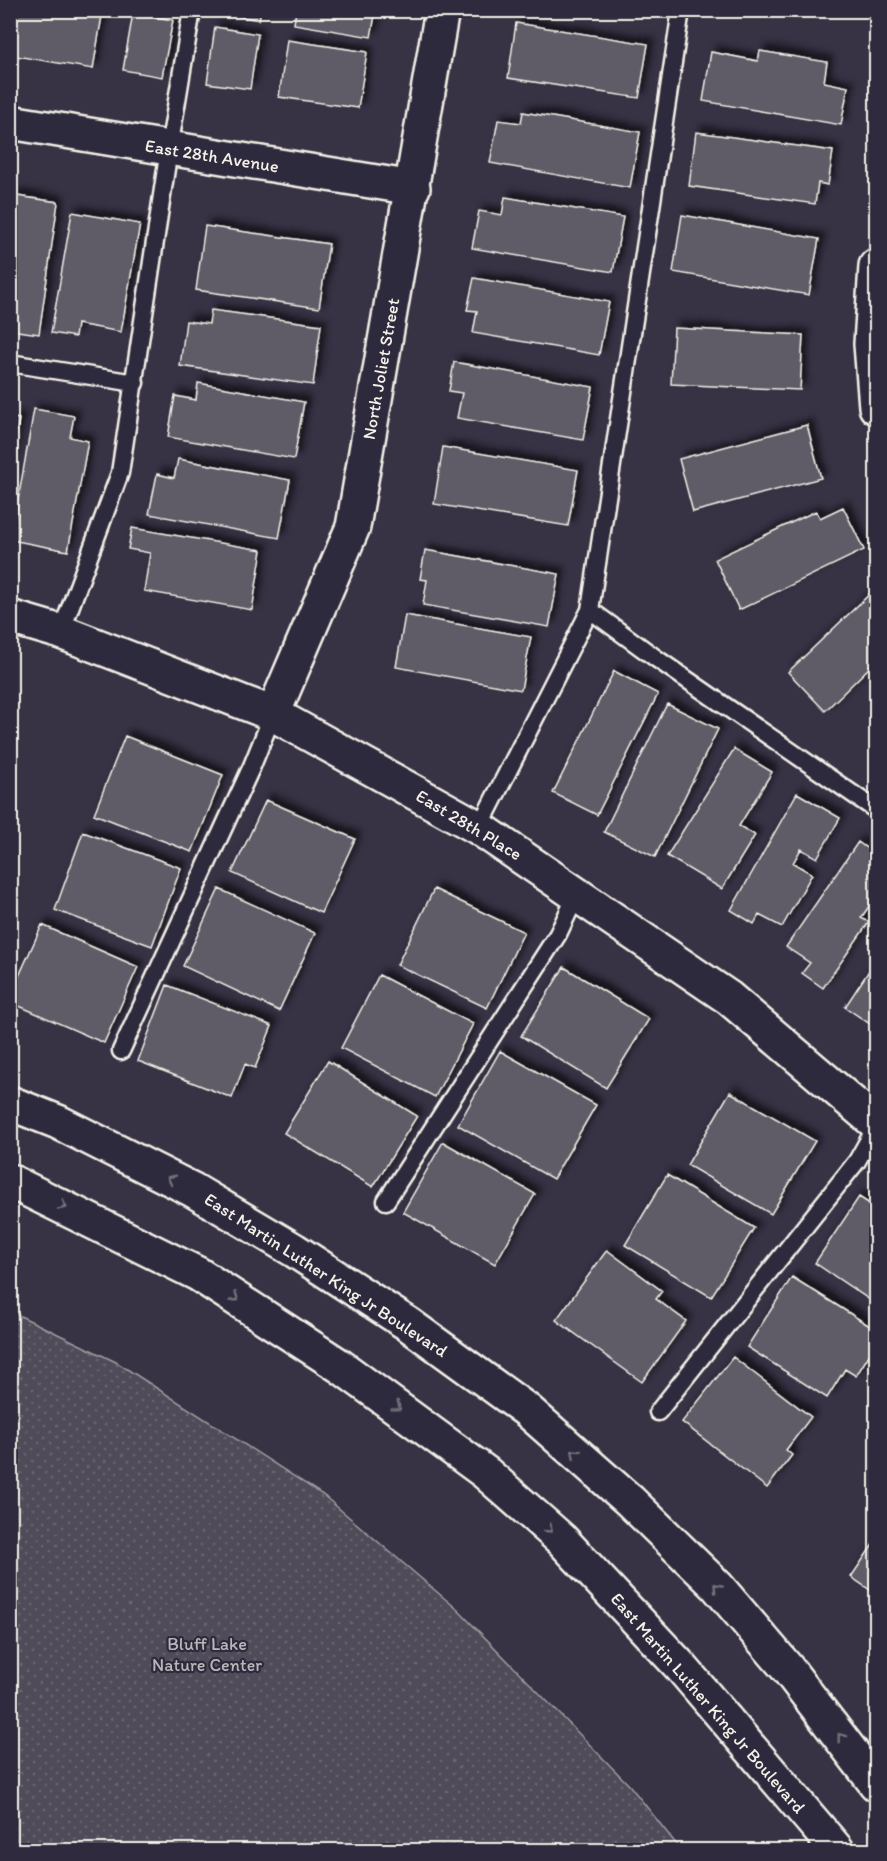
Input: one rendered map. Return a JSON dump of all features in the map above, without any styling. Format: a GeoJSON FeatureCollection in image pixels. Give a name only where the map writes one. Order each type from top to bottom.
{"type":"FeatureCollection","features":[{"type":"Feature","properties":{"kind":"street","name":"North Joliet Street"},"geometry":{"type":"LineString","coordinates":[[273,714],[353,527],[442,10]]}},
{"type":"Feature","properties":{"kind":"street","name":"East 28th Avenue"},"geometry":{"type":"LineString","coordinates":[[10,122],[413,189]]}},
{"type":"Feature","properties":{"kind":"street"},"geometry":{"type":"LineString","coordinates":[[876,267],[871,344],[876,407]]}},
{"type":"Feature","properties":{"kind":"street","name":"East 28th Place"},"geometry":{"type":"LineString","coordinates":[[10,617],[61,632],[273,714],[479,828],[729,998],[876,1125]]}},
{"type":"Feature","properties":{"kind":"street","name":"East Martin Luther King Jr Boulevard"},"geometry":{"type":"LineString","coordinates":[[10,1103],[58,1122],[193,1190],[294,1250],[408,1324],[528,1411],[630,1501],[717,1586],[787,1668],[876,1784]]}},
{"type":"Feature","properties":{"kind":"street","name":"East Martin Luther King Jr Boulevard"},"geometry":{"type":"LineString","coordinates":[[10,1181],[198,1274],[340,1366],[486,1473],[562,1540],[681,1667],[837,1851]]}},
{"type":"Feature","properties":{"kind":"lane"},"geometry":{"type":"LineString","coordinates":[[61,632],[120,473],[192,10]]}},
{"type":"Feature","properties":{"kind":"lane"},"geometry":{"type":"LineString","coordinates":[[479,828],[590,610],[681,10]]}},
{"type":"Feature","properties":{"kind":"lane"},"geometry":{"type":"LineString","coordinates":[[10,363],[135,383]]}},
{"type":"Feature","properties":{"kind":"lane"},"geometry":{"type":"LineString","coordinates":[[590,610],[876,810]]}},
{"type":"Feature","properties":{"kind":"lane"},"geometry":{"type":"LineString","coordinates":[[121,1051],[252,766],[273,714]]}},
{"type":"Feature","properties":{"kind":"lane"},"geometry":{"type":"LineString","coordinates":[[386,1201],[558,934],[577,894]]}},
{"type":"Feature","properties":{"kind":"lane"},"geometry":{"type":"LineString","coordinates":[[658,1412],[857,1161],[876,1125]]}},
{"type":"Feature","properties":{"kind":"green space","name":"Bluff Lake Nature Center"},"geometry":{"type":"Polygon","coordinates":[[[10,1311],[116,1362],[323,1495],[457,1609],[630,1786],[681,1850],[11,1850],[10,1311]]]}},
{"type":"Feature","properties":{"kind":"building"},"geometry":{"type":"Polygon","coordinates":[[[17,10],[103,10],[93,69],[10,55],[17,10]]]}},
{"type":"Feature","properties":{"kind":"building"},"geometry":{"type":"Polygon","coordinates":[[[219,10],[261,10],[259,20],[219,13],[219,10]]]}},
{"type":"Feature","properties":{"kind":"building"},"geometry":{"type":"Polygon","coordinates":[[[296,10],[376,10],[371,37],[294,24],[296,10]]]}},
{"type":"Feature","properties":{"kind":"building"},"geometry":{"type":"Polygon","coordinates":[[[133,13],[173,20],[162,77],[123,70],[133,13]]]}},
{"type":"Feature","properties":{"kind":"building"},"geometry":{"type":"Polygon","coordinates":[[[516,23],[648,44],[639,98],[508,78],[516,23]]]}},
{"type":"Feature","properties":{"kind":"building"},"geometry":{"type":"Polygon","coordinates":[[[215,27],[258,34],[250,89],[207,83],[215,27]]]}},
{"type":"Feature","properties":{"kind":"building"},"geometry":{"type":"Polygon","coordinates":[[[287,40],[367,52],[358,108],[279,97],[287,40]]]}},
{"type":"Feature","properties":{"kind":"building"},"geometry":{"type":"Polygon","coordinates":[[[760,51],[827,62],[824,82],[848,87],[841,125],[703,101],[711,52],[758,61],[760,51]]]}},
{"type":"Feature","properties":{"kind":"building"},"geometry":{"type":"Polygon","coordinates":[[[523,112],[640,132],[630,188],[490,163],[498,120],[521,123],[523,112]]]}},
{"type":"Feature","properties":{"kind":"building"},"geometry":{"type":"Polygon","coordinates":[[[696,132],[833,151],[828,185],[818,183],[815,204],[689,186],[696,132]]]}},
{"type":"Feature","properties":{"kind":"building"},"geometry":{"type":"Polygon","coordinates":[[[10,195],[58,202],[39,334],[10,330],[10,195]]]}},
{"type":"Feature","properties":{"kind":"building"},"geometry":{"type":"Polygon","coordinates":[[[505,197],[623,217],[613,272],[472,248],[479,211],[502,215],[505,197]]]}},
{"type":"Feature","properties":{"kind":"building"},"geometry":{"type":"Polygon","coordinates":[[[72,212],[140,224],[121,332],[77,324],[75,337],[51,333],[72,212]]]}},
{"type":"Feature","properties":{"kind":"building"},"geometry":{"type":"Polygon","coordinates":[[[682,215],[819,239],[809,295],[673,272],[682,215]]]}},
{"type":"Feature","properties":{"kind":"building"},"geometry":{"type":"Polygon","coordinates":[[[205,226],[329,244],[319,308],[196,290],[205,226]]]}},
{"type":"Feature","properties":{"kind":"building"},"geometry":{"type":"Polygon","coordinates":[[[474,278],[609,302],[599,355],[473,333],[477,311],[467,310],[474,278]]]}},
{"type":"Feature","properties":{"kind":"building"},"geometry":{"type":"Polygon","coordinates":[[[211,310],[321,325],[313,385],[180,366],[186,321],[209,324],[211,310]]]}},
{"type":"Feature","properties":{"kind":"building"},"geometry":{"type":"Polygon","coordinates":[[[674,328],[803,335],[800,390],[671,384],[674,328]]]}},
{"type":"Feature","properties":{"kind":"building"},"geometry":{"type":"Polygon","coordinates":[[[454,362],[593,387],[583,440],[457,418],[462,393],[449,391],[454,362]]]}},
{"type":"Feature","properties":{"kind":"building"},"geometry":{"type":"Polygon","coordinates":[[[198,383],[304,402],[294,459],[168,437],[175,396],[196,400],[198,383]]]}},
{"type":"Feature","properties":{"kind":"building"},"geometry":{"type":"Polygon","coordinates":[[[34,409],[74,416],[70,437],[88,441],[68,551],[11,540],[34,409]]]}},
{"type":"Feature","properties":{"kind":"building"},"geometry":{"type":"Polygon","coordinates":[[[10,417],[19,419],[10,465],[10,417]]]}},
{"type":"Feature","properties":{"kind":"building"},"geometry":{"type":"Polygon","coordinates":[[[807,425],[821,478],[693,512],[679,459],[807,425]]]}},
{"type":"Feature","properties":{"kind":"building"},"geometry":{"type":"Polygon","coordinates":[[[443,447],[578,470],[568,526],[434,504],[443,447]]]}},
{"type":"Feature","properties":{"kind":"building"},"geometry":{"type":"Polygon","coordinates":[[[178,459],[290,480],[279,538],[149,514],[157,474],[174,478],[178,459]]]}},
{"type":"Feature","properties":{"kind":"building"},"geometry":{"type":"Polygon","coordinates":[[[843,507],[864,550],[739,610],[715,559],[816,511],[820,518],[843,507]]]}},
{"type":"Feature","properties":{"kind":"building"},"geometry":{"type":"Polygon","coordinates":[[[132,528],[262,550],[252,610],[144,591],[150,553],[128,549],[132,528]]]}},
{"type":"Feature","properties":{"kind":"building"},"geometry":{"type":"Polygon","coordinates":[[[425,550],[559,574],[549,627],[423,605],[427,580],[420,579],[425,550]]]}},
{"type":"Feature","properties":{"kind":"building"},"geometry":{"type":"Polygon","coordinates":[[[876,588],[876,661],[825,711],[788,672],[876,588]]]}},
{"type":"Feature","properties":{"kind":"building"},"geometry":{"type":"Polygon","coordinates":[[[405,615],[531,637],[521,690],[396,667],[405,615]]]}},
{"type":"Feature","properties":{"kind":"building"},"geometry":{"type":"Polygon","coordinates":[[[614,671],[658,694],[597,815],[553,793],[614,671]]]}},
{"type":"Feature","properties":{"kind":"building"},"geometry":{"type":"Polygon","coordinates":[[[667,704],[718,729],[655,857],[604,832],[667,704]]]}},
{"type":"Feature","properties":{"kind":"building"},"geometry":{"type":"Polygon","coordinates":[[[125,736],[223,775],[192,852],[94,814],[125,736]]]}},
{"type":"Feature","properties":{"kind":"building"},"geometry":{"type":"Polygon","coordinates":[[[734,749],[772,772],[739,826],[755,835],[722,889],[667,856],[734,749]]]}},
{"type":"Feature","properties":{"kind":"building"},"geometry":{"type":"Polygon","coordinates":[[[797,793],[840,818],[817,858],[801,849],[793,863],[812,874],[782,927],[759,915],[754,924],[731,910],[797,793]]]}},
{"type":"Feature","properties":{"kind":"building"},"geometry":{"type":"Polygon","coordinates":[[[266,800],[355,839],[321,913],[232,873],[266,800]]]}},
{"type":"Feature","properties":{"kind":"building"},"geometry":{"type":"Polygon","coordinates":[[[83,832],[181,868],[152,946],[55,910],[83,832]]]}},
{"type":"Feature","properties":{"kind":"building"},"geometry":{"type":"Polygon","coordinates":[[[858,842],[876,855],[876,896],[861,918],[869,922],[823,988],[802,973],[810,963],[786,947],[858,842]]]}},
{"type":"Feature","properties":{"kind":"building"},"geometry":{"type":"Polygon","coordinates":[[[219,889],[315,933],[279,1011],[183,966],[219,889]]]}},
{"type":"Feature","properties":{"kind":"building"},"geometry":{"type":"Polygon","coordinates":[[[434,889],[524,932],[487,1008],[397,965],[434,889]]]}},
{"type":"Feature","properties":{"kind":"building"},"geometry":{"type":"Polygon","coordinates":[[[42,925],[138,967],[104,1043],[10,1002],[10,996],[42,925]]]}},
{"type":"Feature","properties":{"kind":"building"},"geometry":{"type":"Polygon","coordinates":[[[876,960],[876,1028],[845,1007],[876,960]]]}},
{"type":"Feature","properties":{"kind":"building"},"geometry":{"type":"Polygon","coordinates":[[[564,967],[649,1019],[606,1088],[521,1036],[564,967]]]}},
{"type":"Feature","properties":{"kind":"building"},"geometry":{"type":"Polygon","coordinates":[[[379,975],[473,1024],[435,1097],[341,1048],[379,975]]]}},
{"type":"Feature","properties":{"kind":"building"},"geometry":{"type":"Polygon","coordinates":[[[167,985],[272,1026],[255,1068],[245,1064],[232,1098],[138,1061],[167,985]]]}},
{"type":"Feature","properties":{"kind":"building"},"geometry":{"type":"Polygon","coordinates":[[[500,1051],[596,1105],[553,1179],[458,1125],[500,1051]]]}},
{"type":"Feature","properties":{"kind":"building"},"geometry":{"type":"Polygon","coordinates":[[[328,1061],[417,1116],[373,1187],[284,1133],[328,1061]]]}},
{"type":"Feature","properties":{"kind":"building"},"geometry":{"type":"Polygon","coordinates":[[[730,1092],[815,1141],[771,1214],[687,1165],[730,1092]]]}},
{"type":"Feature","properties":{"kind":"building"},"geometry":{"type":"Polygon","coordinates":[[[443,1142],[535,1194],[495,1264],[403,1212],[443,1142]]]}},
{"type":"Feature","properties":{"kind":"building"},"geometry":{"type":"Polygon","coordinates":[[[667,1175],[754,1228],[711,1297],[625,1245],[667,1175]]]}},
{"type":"Feature","properties":{"kind":"building"},"geometry":{"type":"Polygon","coordinates":[[[859,1197],[876,1208],[876,1304],[815,1263],[859,1197]]]}},
{"type":"Feature","properties":{"kind":"building"},"geometry":{"type":"Polygon","coordinates":[[[607,1250],[662,1291],[656,1299],[686,1321],[642,1382],[556,1320],[607,1250]]]}},
{"type":"Feature","properties":{"kind":"building"},"geometry":{"type":"Polygon","coordinates":[[[792,1277],[876,1330],[876,1344],[856,1376],[845,1369],[827,1398],[747,1347],[792,1277]]]}},
{"type":"Feature","properties":{"kind":"building"},"geometry":{"type":"Polygon","coordinates":[[[733,1357],[811,1417],[786,1450],[792,1455],[767,1488],[682,1422],[733,1357]]]}},
{"type":"Feature","properties":{"kind":"building"},"geometry":{"type":"Polygon","coordinates":[[[876,1540],[876,1594],[851,1577],[876,1540]]]}}]}
